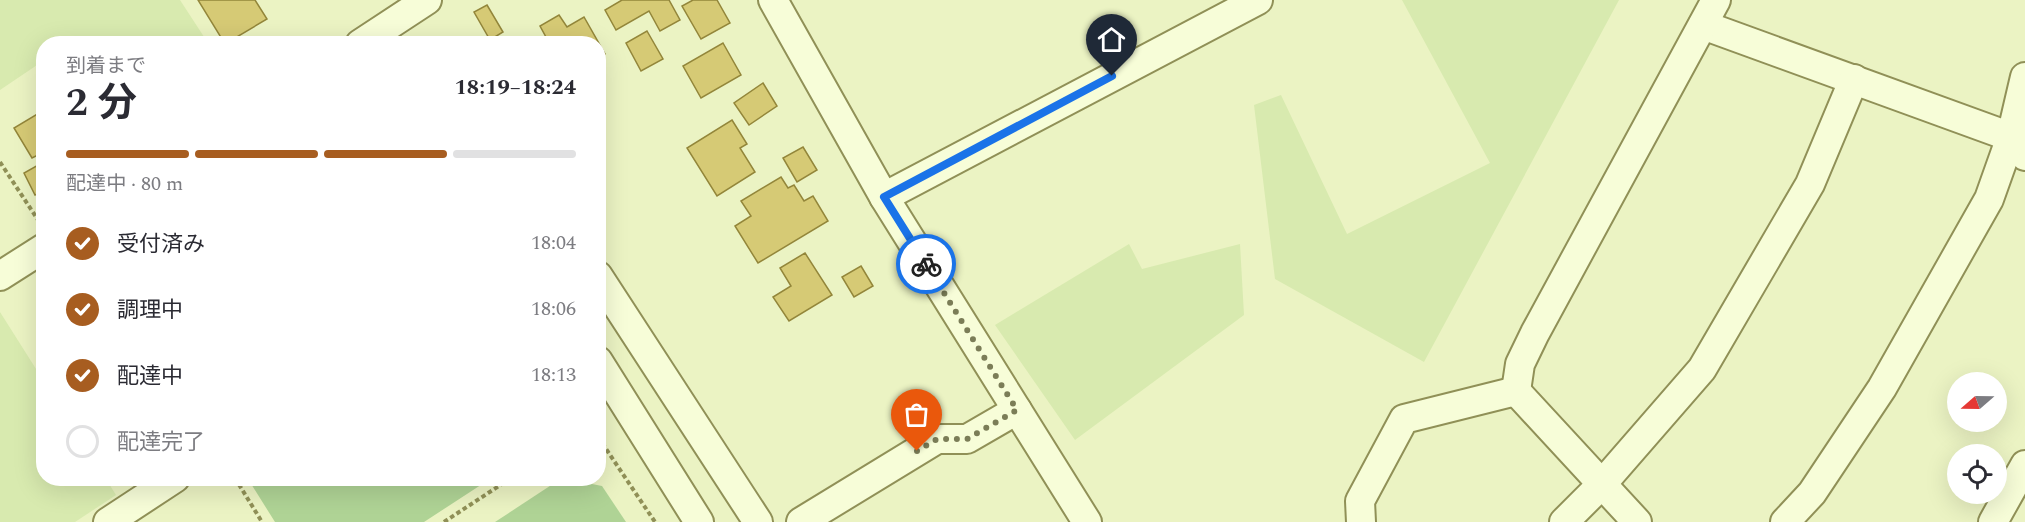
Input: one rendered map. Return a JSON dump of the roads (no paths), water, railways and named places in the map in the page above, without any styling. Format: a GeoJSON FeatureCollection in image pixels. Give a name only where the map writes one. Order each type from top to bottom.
{"type":"FeatureCollection","features":[{"type":"Feature","properties":{"kind":"street"},"geometry":{"type":"LineString","coordinates":[[372,36],[427,0]]}},
{"type":"Feature","properties":{"kind":"street"},"geometry":{"type":"LineString","coordinates":[[773,0],[884,197],[1087,522]]}},
{"type":"Feature","properties":{"kind":"street"},"geometry":{"type":"LineString","coordinates":[[884,197],[1258,0]]}},
{"type":"Feature","properties":{"kind":"street"},"geometry":{"type":"LineString","coordinates":[[1516,391],[1520,364],[1535,333],[1716,0]]}},
{"type":"Feature","properties":{"kind":"street"},"geometry":{"type":"LineString","coordinates":[[1703,25],[1854,79],[2018,147]]}},
{"type":"Feature","properties":{"kind":"street"},"geometry":{"type":"LineString","coordinates":[[1785,522],[1812,493],[1882,388],[2018,147],[2025,77]]}},
{"type":"Feature","properties":{"kind":"street"},"geometry":{"type":"LineString","coordinates":[[1564,522],[1602,484],[1702,369],[1810,184],[1854,79]]}},
{"type":"Feature","properties":{"kind":"street"},"geometry":{"type":"LineString","coordinates":[[0,276],[36,253]]}},
{"type":"Feature","properties":{"kind":"street"},"geometry":{"type":"LineString","coordinates":[[606,288],[758,522]]}},
{"type":"Feature","properties":{"kind":"street"},"geometry":{"type":"LineString","coordinates":[[606,374],[699,522]]}},
{"type":"Feature","properties":{"kind":"street"},"geometry":{"type":"LineString","coordinates":[[1516,391],[1637,522]]}},
{"type":"Feature","properties":{"kind":"street"},"geometry":{"type":"LineString","coordinates":[[1361,522],[1360,501],[1404,419],[1516,391]]}},
{"type":"Feature","properties":{"kind":"street"},"geometry":{"type":"LineString","coordinates":[[801,522],[937,439],[967,439],[1017,410]]}},
{"type":"Feature","properties":{"kind":"street"},"geometry":{"type":"LineString","coordinates":[[1993,522],[2025,465]]}},
{"type":"Feature","properties":{"kind":"street"},"geometry":{"type":"LineString","coordinates":[[108,522],[163,486]]}}]}
